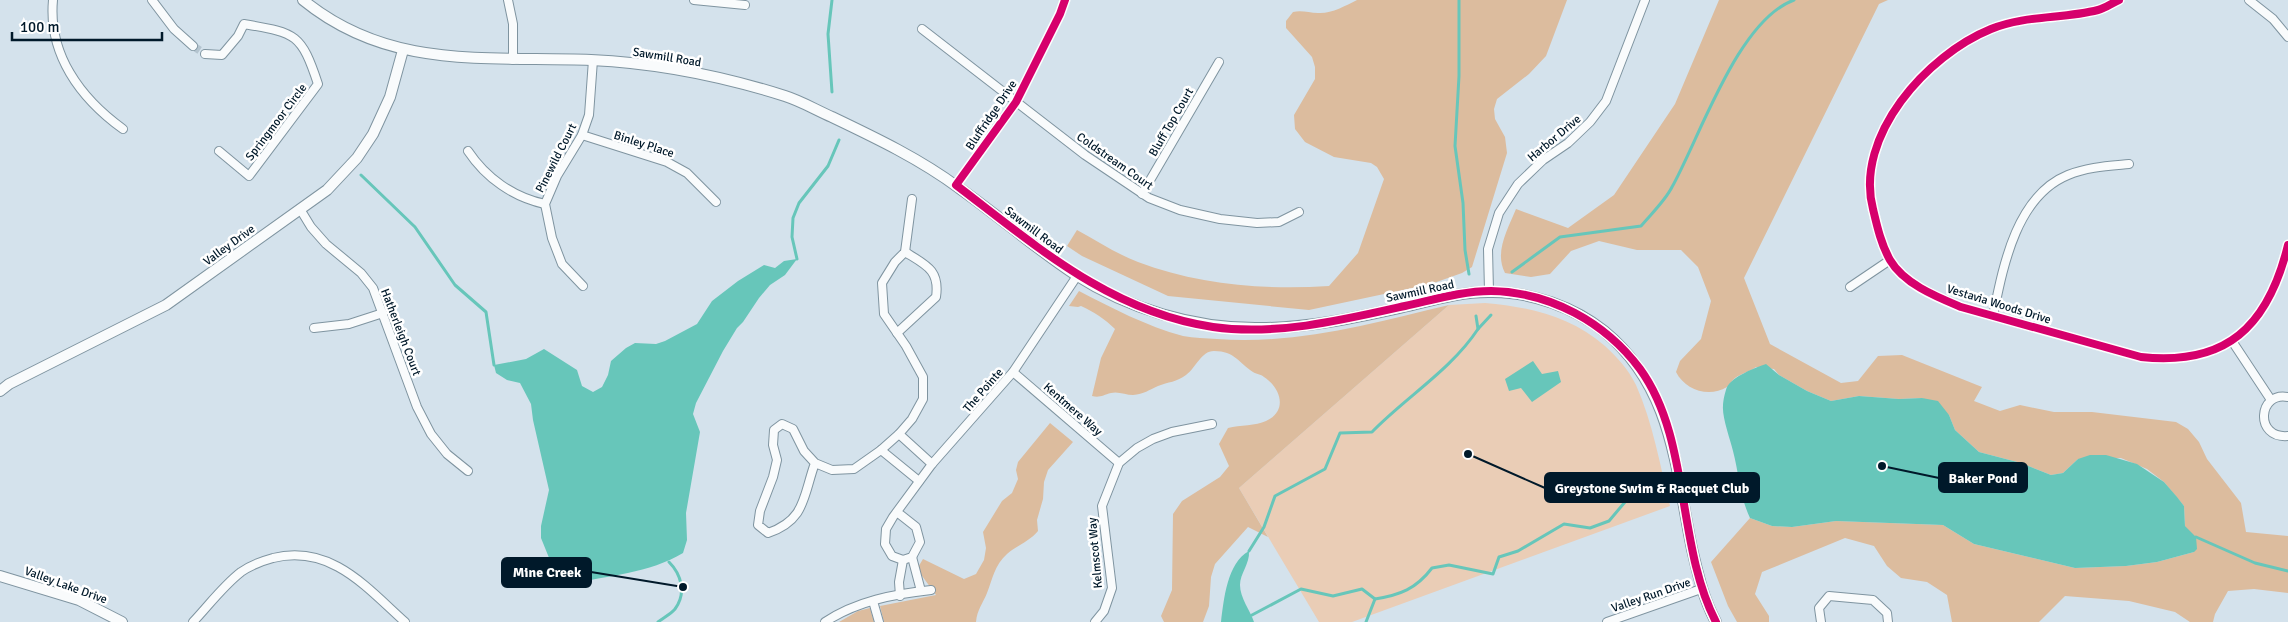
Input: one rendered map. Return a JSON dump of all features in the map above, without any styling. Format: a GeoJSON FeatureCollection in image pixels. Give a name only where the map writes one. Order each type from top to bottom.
{"type":"FeatureCollection","features":[{"type":"Feature","properties":{"kind":"street"},"geometry":{"type":"LineString","coordinates":[[53,0],[51,16],[57,48],[66,67],[85,95],[123,129]]}},
{"type":"Feature","properties":{"kind":"street"},"geometry":{"type":"LineString","coordinates":[[152,0],[174,29],[193,46]]}},
{"type":"Feature","properties":{"kind":"street","name":"Sawmill Road"},"geometry":{"type":"LineString","coordinates":[[303,0],[354,33],[403,50],[466,58],[593,60],[655,66],[727,80],[789,98],[868,134],[956,185],[1077,276],[1109,294],[1161,314],[1213,327],[1286,328],[1330,322],[1463,294],[1489,291],[1537,298],[1563,307],[1584,317],[1616,342],[1642,372],[1663,412],[1701,589],[1716,622]]}},
{"type":"Feature","properties":{"kind":"street"},"geometry":{"type":"LineString","coordinates":[[508,0],[513,24],[512,60]]}},
{"type":"Feature","properties":{"kind":"street"},"geometry":{"type":"LineString","coordinates":[[694,0],[745,5]]}},
{"type":"Feature","properties":{"kind":"street","name":"Bluffridge Drive"},"geometry":{"type":"LineString","coordinates":[[956,185],[1016,102],[1056,23],[1064,0]]}},
{"type":"Feature","properties":{"kind":"street","name":"Harbor Drive"},"geometry":{"type":"LineString","coordinates":[[1489,291],[1488,249],[1499,213],[1518,184],[1543,160],[1568,143],[1584,128],[1606,101],[1644,0]]}},
{"type":"Feature","properties":{"kind":"street","name":"Vestavia Woods Drive"},"geometry":{"type":"LineString","coordinates":[[2119,0],[2100,9],[2018,21],[1990,29],[1968,41],[1918,80],[1896,109],[1880,137],[1872,168],[1870,199],[1879,236],[1890,260],[1911,280],[1933,296],[1961,307],[2141,357],[2168,360],[2215,350],[2247,330],[2273,290],[2282,269],[2288,245]]}},
{"type":"Feature","properties":{"kind":"street"},"geometry":{"type":"LineString","coordinates":[[2250,0],[2273,19],[2288,36]]}},
{"type":"Feature","properties":{"kind":"street","name":"Springmoor Circle"},"geometry":{"type":"LineString","coordinates":[[205,54],[222,55],[238,36],[244,24],[288,33],[303,46],[318,84],[249,176],[219,151]]}},
{"type":"Feature","properties":{"kind":"street","name":"Coldstream Court"},"geometry":{"type":"LineString","coordinates":[[922,29],[1085,155],[1142,194],[1180,210],[1229,220],[1279,222],[1299,212]]}},
{"type":"Feature","properties":{"kind":"street","name":"Valley Drive"},"geometry":{"type":"LineString","coordinates":[[0,392],[9,384],[166,305],[327,190],[357,158],[384,112],[403,50]]}},
{"type":"Feature","properties":{"kind":"street","name":"Pinewild Court"},"geometry":{"type":"LineString","coordinates":[[583,286],[562,264],[552,238],[545,204],[557,176],[582,136],[589,114],[593,60]]}},
{"type":"Feature","properties":{"kind":"street","name":"Bluff Top Court"},"geometry":{"type":"LineString","coordinates":[[1142,194],[1219,62]]}},
{"type":"Feature","properties":{"kind":"street","name":"Binley Place"},"geometry":{"type":"LineString","coordinates":[[582,136],[667,162],[687,173],[716,202]]}},
{"type":"Feature","properties":{"kind":"street"},"geometry":{"type":"LineString","coordinates":[[468,151],[478,166],[494,180],[523,198],[545,204]]}},
{"type":"Feature","properties":{"kind":"street"},"geometry":{"type":"LineString","coordinates":[[1993,316],[2001,280],[2016,234],[2028,209],[2047,186],[2068,175],[2088,169],[2128,164]]}},
{"type":"Feature","properties":{"kind":"street"},"geometry":{"type":"LineString","coordinates":[[815,463],[800,509],[784,527],[768,533],[762,529],[758,525],[760,511],[773,477],[777,460],[772,444],[774,430],[782,424],[793,429],[804,451],[815,463],[832,470],[854,469],[881,450],[899,434],[912,419],[923,399],[923,377],[884,314],[882,284],[895,262],[905,252],[912,199]]}},
{"type":"Feature","properties":{"kind":"street","name":"Hatherleigh Court"},"geometry":{"type":"LineString","coordinates":[[300,209],[311,227],[326,244],[361,273],[373,288],[417,408],[431,434],[447,454],[468,471]]}},
{"type":"Feature","properties":{"kind":"street"},"geometry":{"type":"LineString","coordinates":[[897,333],[936,297],[938,283],[929,267],[905,252]]}},
{"type":"Feature","properties":{"kind":"street"},"geometry":{"type":"LineString","coordinates":[[1850,288],[1890,260]]}},
{"type":"Feature","properties":{"kind":"street","name":"The Pointe"},"geometry":{"type":"LineString","coordinates":[[903,560],[892,556],[885,544],[886,529],[932,464],[1013,372],[1077,276]]}},
{"type":"Feature","properties":{"kind":"street"},"geometry":{"type":"LineString","coordinates":[[314,328],[348,324],[383,313]]}},
{"type":"Feature","properties":{"kind":"street"},"geometry":{"type":"LineString","coordinates":[[2232,341],[2271,400]]}},
{"type":"Feature","properties":{"kind":"street","name":"Kentmere Way"},"geometry":{"type":"LineString","coordinates":[[1013,372],[1119,463]]}},
{"type":"Feature","properties":{"kind":"street"},"geometry":{"type":"LineString","coordinates":[[2288,396],[2277,397],[2271,400],[2264,411],[2265,424],[2274,434],[2288,436]]}},
{"type":"Feature","properties":{"kind":"street","name":"Kelmscot Way"},"geometry":{"type":"LineString","coordinates":[[1095,622],[1104,612],[1112,588],[1102,506],[1119,463],[1137,448],[1153,439],[1172,432],[1212,424]]}},
{"type":"Feature","properties":{"kind":"street"},"geometry":{"type":"LineString","coordinates":[[899,434],[932,464]]}},
{"type":"Feature","properties":{"kind":"street"},"geometry":{"type":"LineString","coordinates":[[881,450],[919,481]]}},
{"type":"Feature","properties":{"kind":"street"},"geometry":{"type":"LineString","coordinates":[[897,512],[916,527],[920,542],[912,558],[921,591]]}},
{"type":"Feature","properties":{"kind":"street"},"geometry":{"type":"LineString","coordinates":[[193,622],[243,571],[259,562],[287,555],[305,555],[346,570],[404,622]]}},
{"type":"Feature","properties":{"kind":"street"},"geometry":{"type":"LineString","coordinates":[[900,596],[899,582],[903,560],[912,558]]}},
{"type":"Feature","properties":{"kind":"street","name":"Valley Lake Drive"},"geometry":{"type":"LineString","coordinates":[[0,576],[79,600],[122,622]]}},
{"type":"Feature","properties":{"kind":"street","name":"Valley Run Drive"},"geometry":{"type":"LineString","coordinates":[[1608,622],[1701,589]]}},
{"type":"Feature","properties":{"kind":"street"},"geometry":{"type":"LineString","coordinates":[[825,622],[844,610],[873,601],[931,590]]}},
{"type":"Feature","properties":{"kind":"street"},"geometry":{"type":"LineString","coordinates":[[1821,622],[1819,608],[1829,596],[1874,600],[1887,613],[1888,622]]}},
{"type":"Feature","properties":{"kind":"street"},"geometry":{"type":"LineString","coordinates":[[873,601],[880,622]]}},
{"type":"Feature","properties":{"kind":"shaded area"},"geometry":{"type":"Polygon","coordinates":[[[1357,0],[1567,0],[1546,56],[1529,74],[1497,99],[1494,109],[1495,119],[1505,137],[1507,153],[1472,267],[1462,273],[1431,284],[1309,310],[1168,296],[1082,256],[1067,246],[1077,230],[1130,259],[1185,276],[1208,281],[1257,286],[1329,286],[1358,253],[1384,179],[1377,167],[1371,163],[1334,157],[1305,142],[1295,129],[1294,115],[1315,79],[1315,67],[1312,57],[1286,28],[1286,21],[1293,12],[1328,12],[1357,0]]]}},
{"type":"Feature","properties":{"kind":"shaded area"},"geometry":{"type":"Polygon","coordinates":[[[1719,0],[1888,0],[1879,4],[1744,278],[1770,344],[1841,383],[1858,381],[1878,356],[1902,355],[1982,387],[1974,401],[2000,411],[2020,405],[2054,412],[2092,412],[2176,422],[2188,429],[2199,442],[2207,459],[2241,503],[2246,532],[2288,536],[2288,593],[2254,589],[2228,591],[2215,614],[2213,622],[2190,622],[2175,612],[2129,601],[2065,596],[2039,622],[1952,622],[1947,595],[1927,582],[1901,578],[1887,566],[1874,546],[1845,538],[1762,572],[1755,594],[1769,616],[1769,622],[1737,622],[1728,606],[1711,562],[1750,518],[1772,526],[1792,527],[1836,521],[1943,525],[1974,544],[2075,568],[2126,566],[2157,562],[2194,552],[2185,526],[2184,506],[2164,482],[2147,469],[2121,458],[2078,459],[2063,473],[2051,475],[2021,463],[1979,452],[1955,430],[1949,415],[1922,398],[1899,399],[1859,396],[1831,401],[1807,391],[1779,375],[1774,369],[1756,367],[1738,376],[1727,387],[1713,392],[1691,388],[1676,372],[1680,361],[1701,339],[1711,301],[1698,267],[1681,250],[1637,250],[1599,241],[1571,251],[1550,274],[1531,277],[1505,273],[1501,257],[1503,241],[1516,209],[1568,228],[1614,195],[1675,104],[1719,0]]]}},
{"type":"Feature","properties":{"kind":"shaded area"},"geometry":{"type":"Polygon","coordinates":[[[797,259],[785,275],[770,285],[737,328],[696,403],[693,414],[700,432],[686,513],[687,540],[683,553],[657,565],[628,573],[569,584],[558,580],[541,538],[541,526],[549,490],[531,404],[520,383],[507,380],[496,373],[494,365],[526,359],[544,349],[577,370],[582,386],[593,392],[602,387],[608,375],[611,361],[626,348],[635,343],[656,344],[665,341],[697,324],[712,301],[738,281],[764,265],[775,268],[784,261],[797,259]]]}},
{"type":"Feature","properties":{"kind":"shaded area"},"geometry":{"type":"Polygon","coordinates":[[[1079,291],[1130,316],[1169,332],[1187,337],[1217,339],[1247,340],[1306,336],[1449,305],[1239,488],[1268,537],[1248,527],[1215,564],[1211,577],[1209,606],[1203,622],[1164,622],[1161,616],[1172,590],[1173,514],[1182,501],[1220,477],[1229,466],[1219,444],[1228,428],[1258,424],[1266,421],[1273,417],[1277,411],[1280,406],[1280,399],[1275,387],[1263,376],[1248,369],[1232,355],[1214,351],[1202,357],[1190,372],[1176,381],[1133,395],[1114,393],[1092,396],[1101,358],[1115,329],[1086,308],[1069,306],[1079,291]]]}},
{"type":"Feature","properties":{"kind":"shaded area"},"geometry":{"type":"Polygon","coordinates":[[[1485,303],[1534,310],[1564,320],[1592,336],[1618,359],[1633,379],[1642,399],[1656,444],[1670,506],[1352,622],[1319,622],[1239,488],[1449,305],[1485,303]]]}},
{"type":"Feature","properties":{"kind":"shaded area"},"geometry":{"type":"Polygon","coordinates":[[[1533,361],[1542,374],[1558,371],[1561,382],[1532,402],[1521,388],[1509,391],[1505,379],[1533,361]]]}},
{"type":"Feature","properties":{"kind":"shaded area"},"geometry":{"type":"Polygon","coordinates":[[[1766,364],[1779,375],[1807,391],[1831,401],[1859,396],[1899,399],[1922,398],[1938,401],[1949,415],[1955,430],[1979,452],[2021,463],[2051,475],[2063,473],[2078,459],[2090,455],[2106,455],[2137,464],[2164,482],[2184,506],[2185,526],[2196,537],[2197,549],[2194,552],[2157,562],[2126,566],[2075,568],[1974,544],[1943,525],[1836,521],[1792,527],[1772,526],[1750,518],[1742,494],[1725,422],[1723,404],[1726,389],[1730,383],[1756,367],[1766,364]]]}},
{"type":"Feature","properties":{"kind":"shaded area"},"geometry":{"type":"Polygon","coordinates":[[[1050,423],[1073,442],[1048,470],[1037,520],[1038,531],[1007,554],[999,563],[979,610],[976,622],[884,622],[880,606],[936,595],[917,569],[923,559],[964,579],[976,574],[984,560],[986,548],[983,532],[1002,501],[1012,493],[1018,479],[1016,470],[1018,462],[1050,423]]]}},
{"type":"Feature","properties":{"kind":"shaded area"},"geometry":{"type":"Polygon","coordinates":[[[1249,551],[1240,590],[1254,622],[1221,622],[1225,593],[1231,573],[1236,564],[1249,551]]]}},
{"type":"Feature","properties":{"kind":"shaded area"},"geometry":{"type":"Polygon","coordinates":[[[870,608],[874,622],[839,622],[858,611],[870,608]]]}},
{"type":"Feature","properties":{"kind":"waterway"},"geometry":{"type":"LineString","coordinates":[[832,0],[828,34],[832,92]]}},
{"type":"Feature","properties":{"kind":"waterway"},"geometry":{"type":"LineString","coordinates":[[1459,0],[1459,76],[1455,146],[1463,203],[1465,250],[1469,274]]}},
{"type":"Feature","properties":{"kind":"waterway"},"geometry":{"type":"LineString","coordinates":[[1512,272],[1560,237],[1641,226],[1669,192],[1708,111],[1738,55],[1755,31],[1774,12],[1794,0]]}},
{"type":"Feature","properties":{"kind":"waterway"},"geometry":{"type":"LineString","coordinates":[[797,259],[792,237],[793,218],[799,203],[828,166],[839,140]]}},
{"type":"Feature","properties":{"kind":"waterway"},"geometry":{"type":"LineString","coordinates":[[361,175],[415,227],[455,285],[486,312],[494,365]]}},
{"type":"Feature","properties":{"kind":"waterway"},"geometry":{"type":"LineString","coordinates":[[1478,329],[1491,315]]}},
{"type":"Feature","properties":{"kind":"waterway"},"geometry":{"type":"LineString","coordinates":[[1249,551],[1264,527],[1275,496],[1325,469],[1340,433],[1372,432],[1442,370],[1467,344],[1478,329],[1476,316]]}},
{"type":"Feature","properties":{"kind":"waterway"},"geometry":{"type":"LineString","coordinates":[[1252,615],[1301,589],[1333,596],[1362,589],[1375,599],[1407,590],[1420,581],[1432,568],[1449,565],[1493,574],[1499,557],[1518,551],[1564,524],[1590,528],[1609,521],[1630,496],[1663,480]]}},
{"type":"Feature","properties":{"kind":"waterway"},"geometry":{"type":"LineString","coordinates":[[2196,537],[2255,563],[2288,571]]}},
{"type":"Feature","properties":{"kind":"waterway"},"geometry":{"type":"LineString","coordinates":[[658,622],[675,609],[681,597],[682,590],[677,572],[669,562]]}},
{"type":"Feature","properties":{"kind":"waterway"},"geometry":{"type":"LineString","coordinates":[[1366,622],[1375,599]]}},
{"type":"Feature","properties":{"kind":"tunnel"},"geometry":{"type":"LineString","coordinates":[[193,46],[205,54]]}},
{"type":"Feature","properties":{"kind":"cycle path"},"geometry":{"type":"LineString","coordinates":[[1065,0],[1060,14],[1016,102],[956,185],[1045,252],[1107,291],[1140,307],[1176,319],[1213,327],[1261,329],[1309,325],[1480,291],[1513,293],[1534,297],[1574,313],[1593,324],[1626,352],[1640,369],[1656,397],[1668,427],[1676,460],[1694,560],[1703,592],[1716,622]]}},
{"type":"Feature","properties":{"kind":"cycle path"},"geometry":{"type":"LineString","coordinates":[[2119,0],[2104,8],[2085,13],[2017,21],[1991,29],[1967,41],[1943,58],[1921,78],[1901,101],[1885,127],[1874,154],[1870,181],[1873,209],[1882,241],[1890,260],[1912,283],[1961,307],[2141,357],[2171,358],[2197,355],[2220,347],[2239,335],[2255,319],[2269,298],[2288,245]]}},
{"type":"Feature","properties":{"kind":"place","name":"Greystone Swim & Racquet Club"},"geometry":{"type":"Point","coordinates":[1468,454]}},
{"type":"Feature","properties":{"kind":"place","name":"Baker Pond"},"geometry":{"type":"Point","coordinates":[1882,466]}},
{"type":"Feature","properties":{"kind":"place","name":"Mine Creek"},"geometry":{"type":"Point","coordinates":[683,587]}}]}
